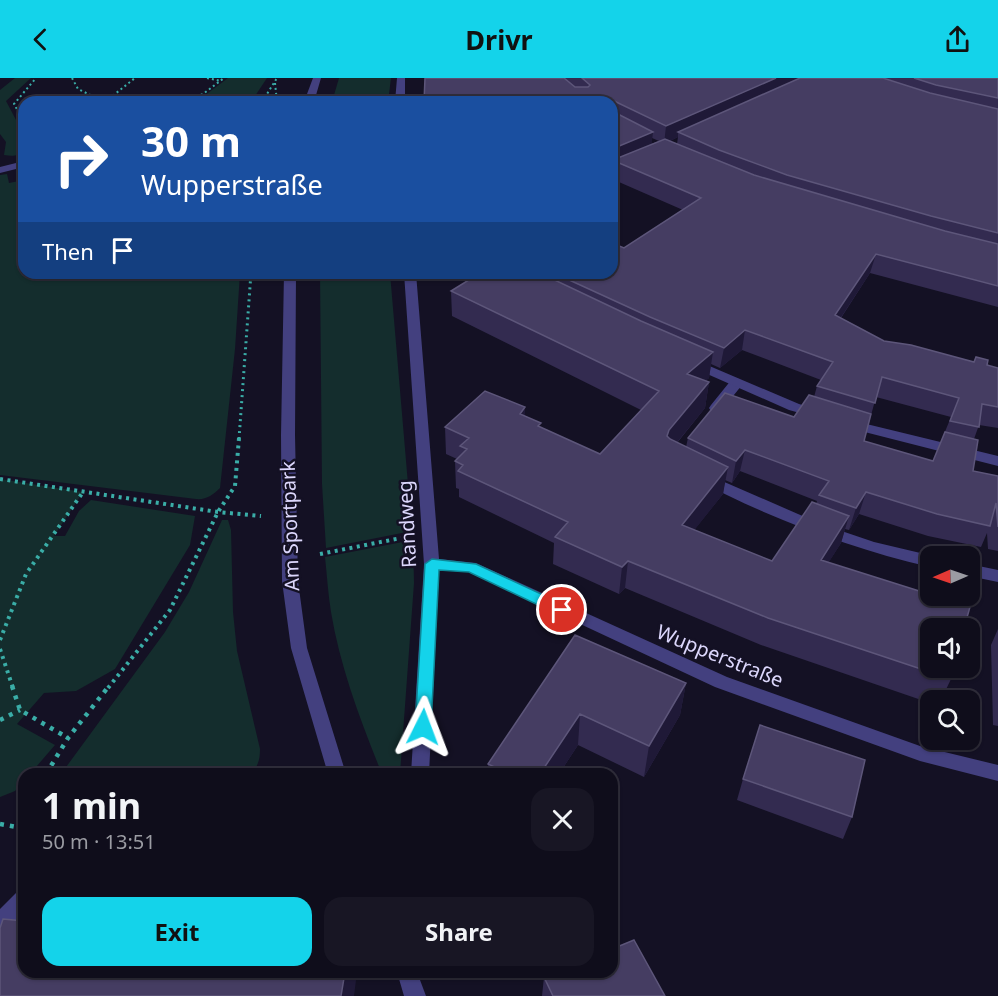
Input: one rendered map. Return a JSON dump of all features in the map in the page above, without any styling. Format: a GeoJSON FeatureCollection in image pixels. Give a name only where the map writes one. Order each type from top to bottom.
{"type":"FeatureCollection","features":[{"type":"Feature","properties":{"kind":"street"},"geometry":{"type":"LineString","coordinates":[[311,96],[317,78]]}},
{"type":"Feature","properties":{"kind":"street"},"geometry":{"type":"LineString","coordinates":[[400,96],[401,78]]}},
{"type":"Feature","properties":{"kind":"street"},"geometry":{"type":"LineString","coordinates":[[0,170],[18,166]]}},
{"type":"Feature","properties":{"kind":"street","name":"Am Sportpark"},"geometry":{"type":"LineString","coordinates":[[290,279],[290,570],[299,648],[334,768]]}},
{"type":"Feature","properties":{"kind":"street","name":"Randweg"},"geometry":{"type":"LineString","coordinates":[[410,279],[432,564],[420,768]]}},
{"type":"Feature","properties":{"kind":"street"},"geometry":{"type":"LineString","coordinates":[[685,360],[794,407],[883,434],[998,461]]}},
{"type":"Feature","properties":{"kind":"street"},"geometry":{"type":"LineString","coordinates":[[708,417],[737,382]]}},
{"type":"Feature","properties":{"kind":"street"},"geometry":{"type":"LineString","coordinates":[[691,471],[730,492],[809,524],[920,559]]}},
{"type":"Feature","properties":{"kind":"street","name":"Wupperstraße"},"geometry":{"type":"LineString","coordinates":[[432,564],[471,567],[721,682],[920,753],[998,773]]}},
{"type":"Feature","properties":{"kind":"street"},"geometry":{"type":"LineString","coordinates":[[980,572],[998,576]]}},
{"type":"Feature","properties":{"kind":"street"},"geometry":{"type":"LineString","coordinates":[[0,923],[18,905]]}},
{"type":"Feature","properties":{"kind":"street"},"geometry":{"type":"LineString","coordinates":[[409,978],[415,996]]}},
{"type":"Feature","properties":{"kind":"path"},"geometry":{"type":"LineString","coordinates":[[21,96],[36,78]]}},
{"type":"Feature","properties":{"kind":"path"},"geometry":{"type":"LineString","coordinates":[[72,78],[78,89],[93,96]]}},
{"type":"Feature","properties":{"kind":"path"},"geometry":{"type":"LineString","coordinates":[[112,96],[135,78]]}},
{"type":"Feature","properties":{"kind":"path"},"geometry":{"type":"LineString","coordinates":[[207,78],[223,79]]}},
{"type":"Feature","properties":{"kind":"path"},"geometry":{"type":"LineString","coordinates":[[266,96],[277,78]]}},
{"type":"Feature","properties":{"kind":"path"},"geometry":{"type":"LineString","coordinates":[[198,96],[223,79]]}},
{"type":"Feature","properties":{"kind":"path"},"geometry":{"type":"LineString","coordinates":[[274,82],[276,96]]}},
{"type":"Feature","properties":{"kind":"path"},"geometry":{"type":"LineString","coordinates":[[50,768],[68,738],[170,610],[218,512],[235,486],[251,279]]}},
{"type":"Feature","properties":{"kind":"path"},"geometry":{"type":"LineString","coordinates":[[0,479],[218,512],[289,518]]}},
{"type":"Feature","properties":{"kind":"path"},"geometry":{"type":"LineString","coordinates":[[0,640],[26,574],[83,492]]}},
{"type":"Feature","properties":{"kind":"path"},"geometry":{"type":"LineString","coordinates":[[335,551],[406,537]]}},
{"type":"Feature","properties":{"kind":"path"},"geometry":{"type":"LineString","coordinates":[[0,650],[20,710],[68,738]]}},
{"type":"Feature","properties":{"kind":"path"},"geometry":{"type":"LineString","coordinates":[[0,720],[20,710]]}},
{"type":"Feature","properties":{"kind":"path"},"geometry":{"type":"LineString","coordinates":[[0,825],[18,827]]}},
{"type":"Feature","properties":{"kind":"green space"},"geometry":{"type":"Polygon","coordinates":[[[15,78],[31,78],[6,101],[18,124],[17,155],[4,155],[6,142],[0,134],[0,90],[15,78]]]}},
{"type":"Feature","properties":{"kind":"green space"},"geometry":{"type":"Polygon","coordinates":[[[228,78],[267,78],[255,96],[204,96],[228,78]]]}},
{"type":"Feature","properties":{"kind":"green space"},"geometry":{"type":"Polygon","coordinates":[[[339,78],[391,78],[389,96],[334,96],[339,78]]]}},
{"type":"Feature","properties":{"kind":"green space"},"geometry":{"type":"Polygon","coordinates":[[[7,174],[9,183],[18,181],[18,279],[240,279],[235,349],[220,488],[212,495],[196,499],[0,475],[0,175],[7,174]]]}},
{"type":"Feature","properties":{"kind":"green space"},"geometry":{"type":"Polygon","coordinates":[[[320,279],[391,279],[412,531],[326,548],[322,484],[320,279]]]}},
{"type":"Feature","properties":{"kind":"green space"},"geometry":{"type":"Polygon","coordinates":[[[0,479],[83,492],[54,536],[65,536],[79,511],[91,500],[195,516],[190,545],[115,669],[76,691],[44,693],[17,724],[55,745],[35,768],[18,768],[18,788],[0,797],[0,479]]]}},
{"type":"Feature","properties":{"kind":"green space"},"geometry":{"type":"Polygon","coordinates":[[[222,520],[228,520],[231,530],[233,612],[237,651],[260,749],[259,760],[255,768],[65,768],[165,632],[189,592],[222,520]]]}},
{"type":"Feature","properties":{"kind":"green space"},"geometry":{"type":"Polygon","coordinates":[[[413,540],[414,583],[400,768],[380,768],[359,714],[335,633],[325,557],[413,540]]]}},
{"type":"Feature","properties":{"kind":"building"},"geometry":{"type":"Polygon","coordinates":[[[425,78],[564,78],[575,87],[588,87],[590,85],[582,78],[776,78],[666,126],[618,103],[618,96],[424,96],[425,78]]]}},
{"type":"Feature","properties":{"kind":"building"},"geometry":{"type":"Polygon","coordinates":[[[800,78],[883,78],[930,93],[998,109],[998,233],[787,175],[678,132],[800,78]]]}},
{"type":"Feature","properties":{"kind":"building"},"geometry":{"type":"Polygon","coordinates":[[[914,78],[998,78],[998,98],[936,85],[914,78]]]}},
{"type":"Feature","properties":{"kind":"building"},"geometry":{"type":"Polygon","coordinates":[[[618,114],[653,132],[618,147],[618,114]]]}},
{"type":"Feature","properties":{"kind":"building"},"geometry":{"type":"Polygon","coordinates":[[[665,139],[754,175],[945,231],[998,244],[998,286],[876,254],[835,315],[884,341],[911,345],[974,362],[976,357],[988,360],[987,365],[998,368],[998,407],[982,404],[979,427],[950,421],[959,398],[882,377],[875,403],[817,386],[833,362],[745,330],[724,348],[567,279],[618,279],[618,246],[624,248],[701,198],[618,163],[618,158],[665,139]]]}},
{"type":"Feature","properties":{"kind":"building"},"geometry":{"type":"Polygon","coordinates":[[[470,279],[553,279],[713,352],[687,374],[709,382],[669,430],[667,436],[728,467],[682,525],[772,561],[812,502],[849,516],[821,560],[920,591],[920,606],[970,607],[967,618],[920,618],[920,669],[768,618],[628,561],[622,567],[555,537],[568,522],[458,471],[463,465],[455,461],[467,449],[460,446],[469,438],[445,427],[485,391],[525,407],[520,414],[541,423],[538,426],[600,454],[659,391],[451,291],[470,279]]]}},
{"type":"Feature","properties":{"kind":"building"},"geometry":{"type":"Polygon","coordinates":[[[725,393],[794,417],[809,395],[871,414],[864,441],[933,461],[945,432],[978,440],[973,471],[998,476],[998,527],[996,503],[990,526],[937,514],[866,492],[856,508],[819,495],[829,481],[745,450],[736,461],[688,438],[725,393]]]}},
{"type":"Feature","properties":{"kind":"building"},"geometry":{"type":"Polygon","coordinates":[[[575,635],[686,683],[649,746],[580,714],[544,768],[496,768],[488,764],[575,635]]]}},
{"type":"Feature","properties":{"kind":"building"},"geometry":{"type":"Polygon","coordinates":[[[760,725],[865,760],[852,817],[743,779],[760,725]]]}},
{"type":"Feature","properties":{"kind":"building"},"geometry":{"type":"Polygon","coordinates":[[[3,919],[18,920],[18,978],[344,978],[341,996],[0,996],[0,928],[3,919]]]}},
{"type":"Feature","properties":{"kind":"building"},"geometry":{"type":"Polygon","coordinates":[[[634,940],[665,996],[553,996],[544,978],[618,978],[618,947],[634,940]]]}},
{"type":"Feature","properties":{"kind":"route"},"geometry":{"type":"LineString","coordinates":[[423,727],[432,564],[471,567],[562,610]]}}]}
